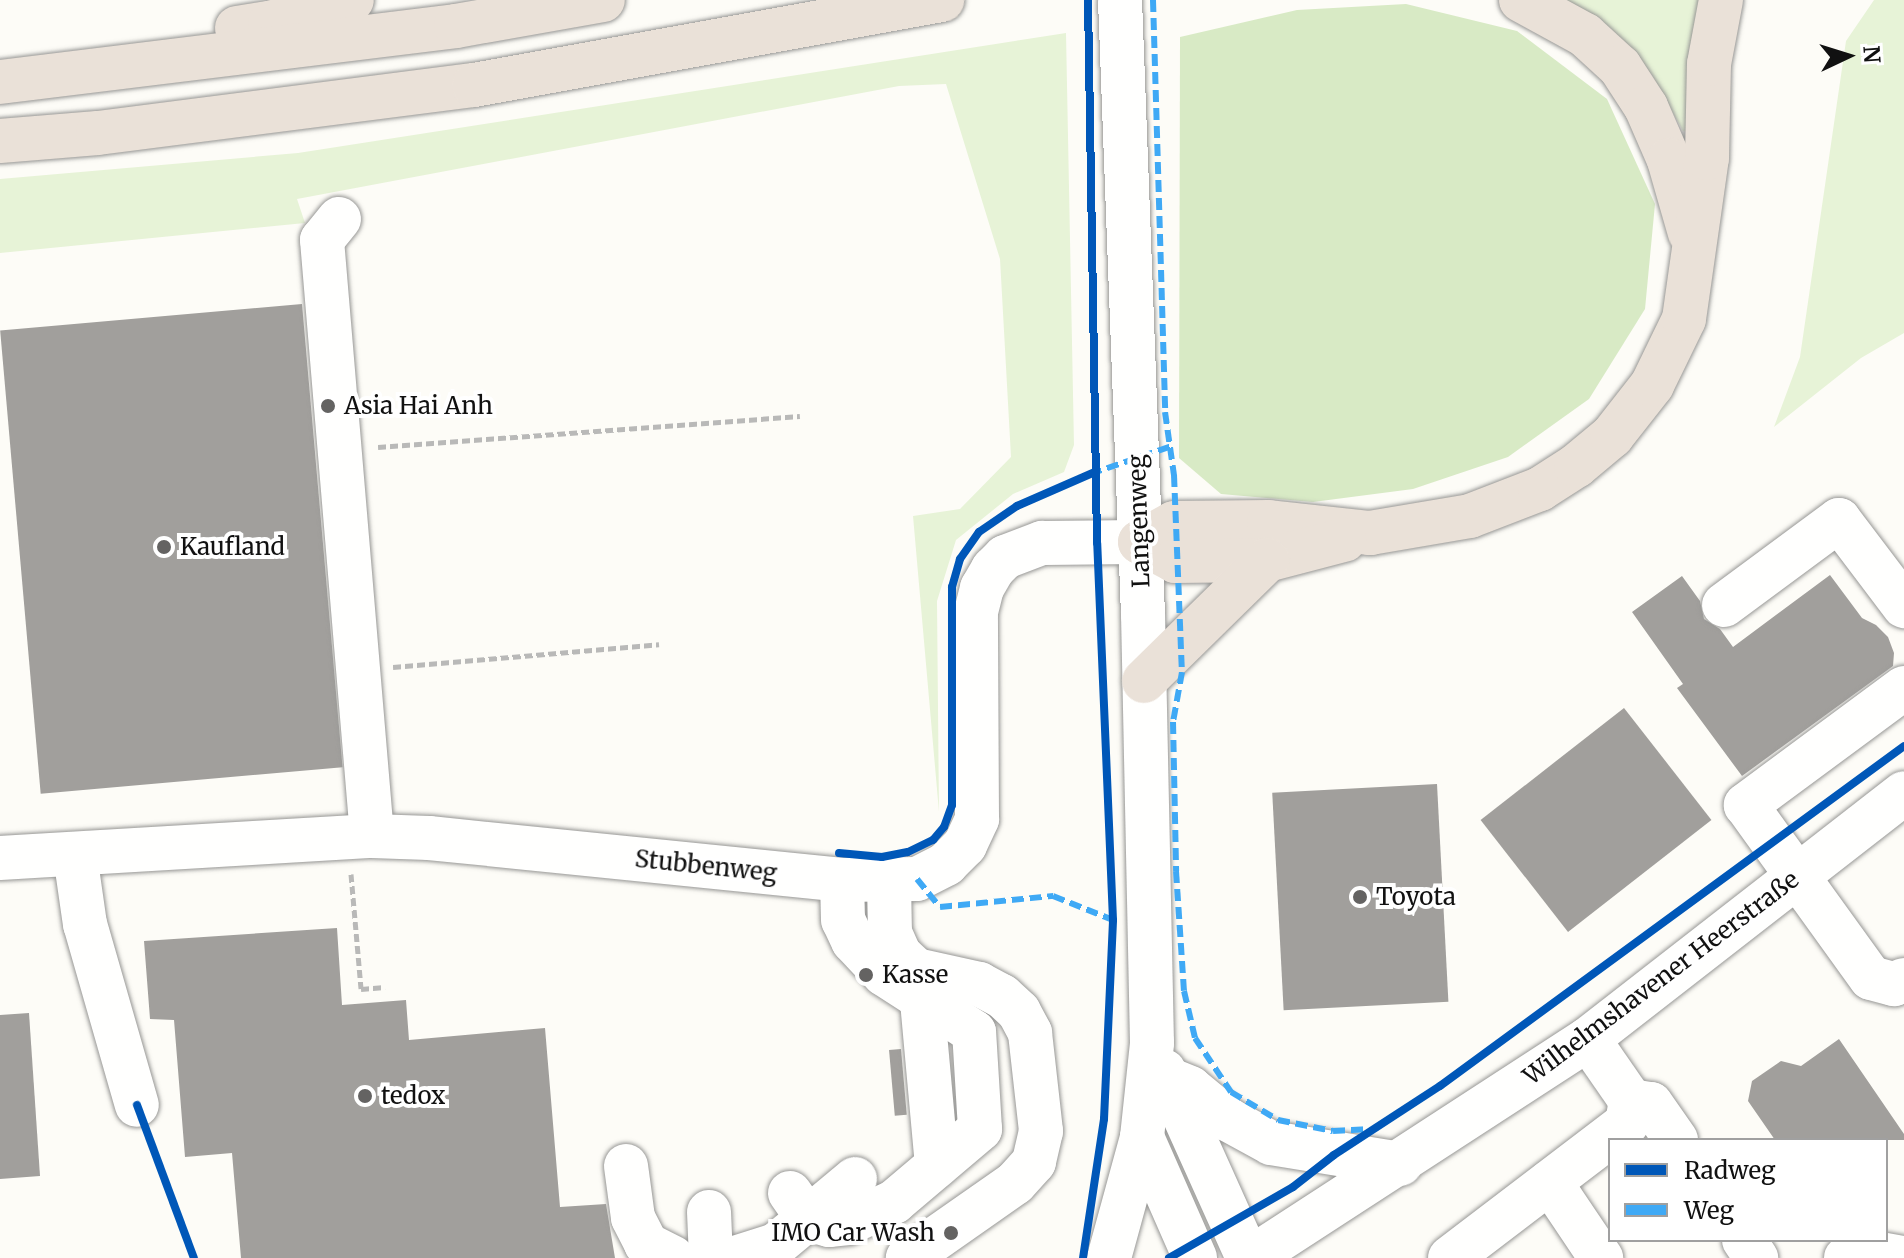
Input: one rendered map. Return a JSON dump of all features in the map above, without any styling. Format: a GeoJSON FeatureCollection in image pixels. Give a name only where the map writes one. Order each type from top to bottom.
{"type":"FeatureCollection","features":[{"type":"Feature","properties":{"kind":"highway"},"geometry":{"type":"LineString","coordinates":[[4,82],[58,52],[270,23],[352,0]]}},
{"type":"Feature","properties":{"kind":"highway"},"geometry":{"type":"LineString","coordinates":[[4,82],[456,26],[603,0]]}},
{"type":"Feature","properties":{"kind":"highway"},"geometry":{"type":"LineString","coordinates":[[0,141],[98,133],[474,85],[942,0]]}},
{"type":"Feature","properties":{"kind":"highway"},"geometry":{"type":"LineString","coordinates":[[1521,0],[1585,35],[1620,67],[1646,107],[1669,160],[1694,245]]}},
{"type":"Feature","properties":{"kind":"highway"},"geometry":{"type":"LineString","coordinates":[[1140,542],[1175,561],[1267,560],[1370,533],[1470,516],[1505,504],[1564,474],[1612,436],[1652,385],[1684,319],[1707,158],[1709,64],[1721,0]]}},
{"type":"Feature","properties":{"kind":"highway"},"geometry":{"type":"LineString","coordinates":[[1140,542],[1174,523],[1269,522],[1370,533]]}},
{"type":"Feature","properties":{"kind":"highway"},"geometry":{"type":"LineString","coordinates":[[1144,681],[1267,560]]}},
{"type":"Feature","properties":{"kind":"street","name":"Langenweg"},"geometry":{"type":"LineString","coordinates":[[1109,1258],[1160,1061],[1120,0]]}},
{"type":"Feature","properties":{"kind":"street"},"geometry":{"type":"LineString","coordinates":[[339,219],[322,240],[359,670],[361,836]]}},
{"type":"Feature","properties":{"kind":"street"},"geometry":{"type":"LineString","coordinates":[[1724,605],[1839,520],[1904,606]]}},
{"type":"Feature","properties":{"kind":"street","name":"Stubbenweg"},"geometry":{"type":"LineString","coordinates":[[0,858],[361,836],[429,838],[842,880],[889,882],[917,879],[946,864],[965,845],[977,819],[976,612],[982,588],[993,569],[1005,557],[1042,543],[1140,542]]}},
{"type":"Feature","properties":{"kind":"street"},"geometry":{"type":"LineString","coordinates":[[1904,688],[1746,805],[1871,978],[1894,984],[1904,980]]}},
{"type":"Feature","properties":{"kind":"street","name":"Wilhelmshavener Heerstraße"},"geometry":{"type":"LineString","coordinates":[[1250,1258],[1400,1164],[1588,1039],[1904,793]]}},
{"type":"Feature","properties":{"kind":"street"},"geometry":{"type":"LineString","coordinates":[[75,855],[85,924],[137,1105]]}},
{"type":"Feature","properties":{"kind":"street"},"geometry":{"type":"LineString","coordinates":[[789,1229],[848,1223],[894,1202],[980,1129],[974,1032],[884,974],[853,941],[843,920],[842,880]]}},
{"type":"Feature","properties":{"kind":"street"},"geometry":{"type":"LineString","coordinates":[[889,882],[890,933],[900,955],[916,970],[979,984],[1002,996],[1019,1012],[1030,1033],[1041,1131],[1034,1162],[1015,1183],[908,1258]]}},
{"type":"Feature","properties":{"kind":"street"},"geometry":{"type":"LineString","coordinates":[[1450,1258],[1627,1123],[1631,1101],[1588,1039]]}},
{"type":"Feature","properties":{"kind":"street","name":"Langenweg"},"geometry":{"type":"LineString","coordinates":[[1160,1061],[1250,1258]]}},
{"type":"Feature","properties":{"kind":"street"},"geometry":{"type":"LineString","coordinates":[[1160,1061],[1229,1120],[1271,1143],[1400,1164]]}},
{"type":"Feature","properties":{"kind":"street"},"geometry":{"type":"LineString","coordinates":[[1631,1101],[1651,1104],[1675,1138]]}},
{"type":"Feature","properties":{"kind":"street","name":"Langenweg"},"geometry":{"type":"LineString","coordinates":[[1142,1137],[1195,1258]]}},
{"type":"Feature","properties":{"kind":"street"},"geometry":{"type":"LineString","coordinates":[[626,1166],[633,1218],[646,1244],[673,1258]]}},
{"type":"Feature","properties":{"kind":"street"},"geometry":{"type":"LineString","coordinates":[[735,1258],[789,1229],[855,1179]]}},
{"type":"Feature","properties":{"kind":"street"},"geometry":{"type":"LineString","coordinates":[[1550,1182],[1601,1258]]}},
{"type":"Feature","properties":{"kind":"street"},"geometry":{"type":"LineString","coordinates":[[709,1212],[711,1258]]}},
{"type":"Feature","properties":{"kind":"street"},"geometry":{"type":"LineString","coordinates":[[1846,1258],[1858,1250],[1903,1258]]}},
{"type":"Feature","properties":{"kind":"path"},"geometry":{"type":"LineString","coordinates":[[341,451],[800,416]]}},
{"type":"Feature","properties":{"kind":"path"},"geometry":{"type":"LineString","coordinates":[[359,670],[659,644]]}},
{"type":"Feature","properties":{"kind":"path"},"geometry":{"type":"LineString","coordinates":[[361,836],[361,989],[385,987]]}},
{"type":"Feature","properties":{"kind":"green space"},"geometry":{"type":"Polygon","coordinates":[[[1565,0],[1701,0],[1691,132],[1683,131],[1652,75],[1598,17],[1565,0]]]}},
{"type":"Feature","properties":{"kind":"green space"},"geometry":{"type":"Polygon","coordinates":[[[1874,0],[1904,0],[1904,333],[1861,358],[1774,427],[1800,357],[1846,41],[1874,0]]]}},
{"type":"Feature","properties":{"kind":"green space"},"geometry":{"type":"Polygon","coordinates":[[[1406,4],[1517,31],[1607,99],[1655,204],[1645,309],[1589,399],[1508,457],[1413,489],[1313,502],[1221,494],[1179,458],[1180,37],[1297,10],[1406,4]]]}},
{"type":"Feature","properties":{"kind":"green space"},"geometry":{"type":"Polygon","coordinates":[[[1066,33],[1074,445],[1064,472],[1013,494],[956,540],[937,601],[939,812],[913,516],[960,509],[1011,457],[1000,259],[946,84],[899,86],[297,199],[305,223],[0,253],[0,179],[298,153],[1066,33]]]}},
{"type":"Feature","properties":{"kind":"building","name":"Kaufland"},"geometry":{"type":"Polygon","coordinates":[[[302,304],[343,767],[41,794],[0,330],[302,304]]]}},
{"type":"Feature","properties":{"kind":"building"},"geometry":{"type":"Polygon","coordinates":[[[1830,575],[1862,618],[1876,625],[1888,637],[1894,653],[1893,666],[1742,776],[1677,688],[1683,684],[1632,612],[1682,576],[1700,601],[1704,619],[1720,629],[1733,647],[1830,575]]]}},
{"type":"Feature","properties":{"kind":"building"},"geometry":{"type":"Polygon","coordinates":[[[1624,708],[1711,820],[1568,932],[1481,820],[1624,708]]]}},
{"type":"Feature","properties":{"kind":"building","name":"Toyota"},"geometry":{"type":"Polygon","coordinates":[[[1437,784],[1448,1002],[1284,1010],[1272,793],[1437,784]]]}},
{"type":"Feature","properties":{"kind":"building","name":"tedox"},"geometry":{"type":"Polygon","coordinates":[[[337,928],[342,1005],[406,1000],[409,1040],[545,1028],[560,1207],[606,1204],[615,1258],[241,1258],[232,1153],[185,1157],[174,1020],[150,1019],[144,941],[337,928]]]}},
{"type":"Feature","properties":{"kind":"building"},"geometry":{"type":"Polygon","coordinates":[[[29,1013],[40,1176],[0,1179],[0,1015],[29,1013]]]}},
{"type":"Feature","properties":{"kind":"building"},"geometry":{"type":"Polygon","coordinates":[[[1839,1039],[1904,1134],[1904,1140],[1774,1138],[1748,1101],[1752,1081],[1781,1061],[1801,1066],[1839,1039]]]}},
{"type":"Feature","properties":{"kind":"building"},"geometry":{"type":"Polygon","coordinates":[[[901,1049],[907,1115],[895,1116],[889,1050],[901,1049]]]}},
{"type":"Feature","properties":{"kind":"marked path"},"geometry":{"type":"LineString","coordinates":[[1153,0],[1165,412],[1174,475],[1182,672],[1173,722],[1176,871],[1184,991],[1195,1038],[1231,1092],[1278,1120],[1333,1131],[1366,1129]]}},
{"type":"Feature","properties":{"kind":"marked path"},"geometry":{"type":"LineString","coordinates":[[1090,474],[1172,446]]}},
{"type":"Feature","properties":{"kind":"marked path"},"geometry":{"type":"LineString","coordinates":[[917,879],[940,907],[1053,896],[1113,920]]}},
{"type":"Feature","properties":{"kind":"cycle path"},"geometry":{"type":"LineString","coordinates":[[1083,1258],[1104,1119],[1113,920],[1097,543],[1088,0]]}},
{"type":"Feature","properties":{"kind":"cycle path"},"geometry":{"type":"LineString","coordinates":[[839,853],[882,857],[908,852],[933,840],[944,827],[952,805],[952,587],[960,559],[979,532],[1017,506],[1095,472]]}},
{"type":"Feature","properties":{"kind":"cycle path"},"geometry":{"type":"LineString","coordinates":[[1169,1258],[1293,1187],[1334,1155],[1440,1086],[1904,746]]}},
{"type":"Feature","properties":{"kind":"cycle path"},"geometry":{"type":"LineString","coordinates":[[137,1105],[194,1258]]}},
{"type":"Feature","properties":{"kind":"place","name":"Asia Hai Anh"},"geometry":{"type":"Point","coordinates":[328,406]}},
{"type":"Feature","properties":{"kind":"place","name":"Kaufland"},"geometry":{"type":"Point","coordinates":[164,547]}},
{"type":"Feature","properties":{"kind":"place","name":"Toyota"},"geometry":{"type":"Point","coordinates":[1360,897]}},
{"type":"Feature","properties":{"kind":"place","name":"Kasse"},"geometry":{"type":"Point","coordinates":[866,975]}},
{"type":"Feature","properties":{"kind":"place","name":"tedox"},"geometry":{"type":"Point","coordinates":[365,1096]}},
{"type":"Feature","properties":{"kind":"place","name":"IMO Car Wash"},"geometry":{"type":"Point","coordinates":[951,1233]}}]}
